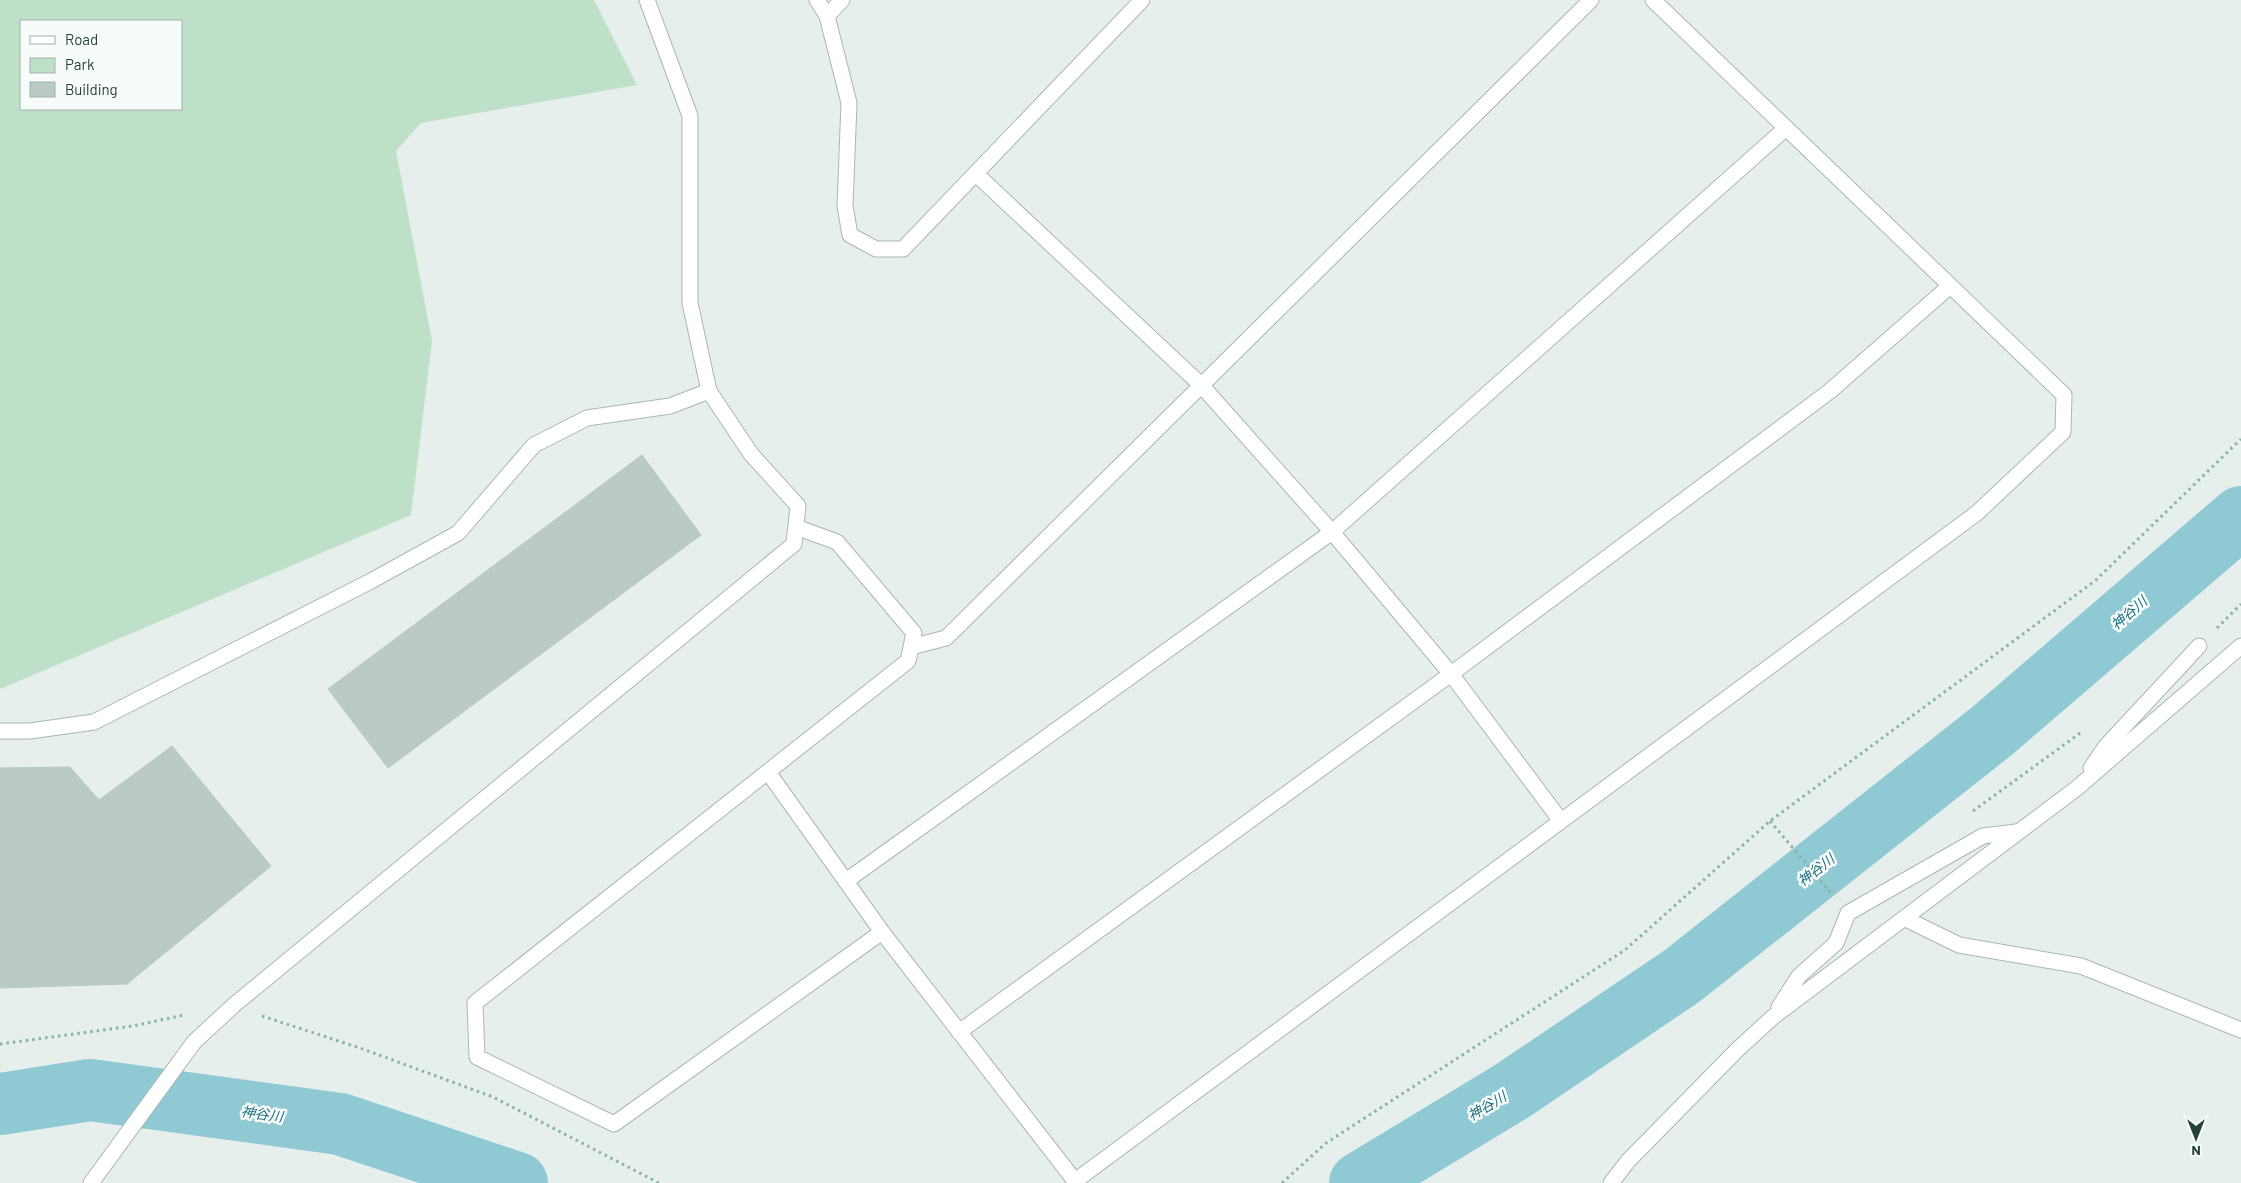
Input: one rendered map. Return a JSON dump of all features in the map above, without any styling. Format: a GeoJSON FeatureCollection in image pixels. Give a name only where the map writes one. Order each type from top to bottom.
{"type":"FeatureCollection","features":[{"type":"Feature","properties":{"kind":"street"},"geometry":{"type":"LineString","coordinates":[[91,1183],[194,1042],[234,1005],[794,544],[798,506],[751,454],[709,391],[690,303],[690,116],[647,0]]}},
{"type":"Feature","properties":{"kind":"street"},"geometry":{"type":"LineString","coordinates":[[817,0],[827,16],[849,103],[844,206],[850,234],[876,250],[903,249],[1142,0]]}},
{"type":"Feature","properties":{"kind":"street"},"geometry":{"type":"LineString","coordinates":[[827,16],[842,0]]}},
{"type":"Feature","properties":{"kind":"street"},"geometry":{"type":"LineString","coordinates":[[911,647],[946,638],[1590,0]]}},
{"type":"Feature","properties":{"kind":"street"},"geometry":{"type":"LineString","coordinates":[[768,772],[882,932],[1075,1181],[1977,513],[2063,432],[2064,395],[1653,0]]}},
{"type":"Feature","properties":{"kind":"street"},"geometry":{"type":"LineString","coordinates":[[846,881],[1332,532],[1786,128]]}},
{"type":"Feature","properties":{"kind":"street"},"geometry":{"type":"LineString","coordinates":[[976,174],[1201,386],[1332,532],[1451,674],[1561,821]]}},
{"type":"Feature","properties":{"kind":"street"},"geometry":{"type":"LineString","coordinates":[[959,1032],[1451,674],[1830,391],[1950,286]]}},
{"type":"Feature","properties":{"kind":"street"},"geometry":{"type":"LineString","coordinates":[[0,731],[30,731],[94,722],[371,581],[458,534],[534,445],[587,418],[670,406],[709,391]]}},
{"type":"Feature","properties":{"kind":"street"},"geometry":{"type":"LineString","coordinates":[[796,527],[838,542],[914,633],[908,661],[475,1003],[477,1057],[614,1124],[882,932]]}},
{"type":"Feature","properties":{"kind":"street"},"geometry":{"type":"LineString","coordinates":[[2077,788],[2106,746],[2199,646]]}},
{"type":"Feature","properties":{"kind":"street"},"geometry":{"type":"LineString","coordinates":[[1611,1183],[1635,1154],[1773,1016],[2077,788],[2241,646]]}},
{"type":"Feature","properties":{"kind":"street"},"geometry":{"type":"LineString","coordinates":[[1773,1016],[1799,976],[1836,942],[1848,913],[1983,836],[2018,832]]}},
{"type":"Feature","properties":{"kind":"street"},"geometry":{"type":"LineString","coordinates":[[1904,918],[1959,945],[2081,966],[2241,1030]]}},
{"type":"Feature","properties":{"kind":"path"},"geometry":{"type":"LineString","coordinates":[[1282,1183],[1326,1143],[1625,950],[1770,821],[2096,580],[2241,440]]}},
{"type":"Feature","properties":{"kind":"path"},"geometry":{"type":"LineString","coordinates":[[2199,646],[2241,604]]}},
{"type":"Feature","properties":{"kind":"path"},"geometry":{"type":"LineString","coordinates":[[1969,814],[2085,730]]}},
{"type":"Feature","properties":{"kind":"path"},"geometry":{"type":"LineString","coordinates":[[1770,821],[1848,913]]}},
{"type":"Feature","properties":{"kind":"path"},"geometry":{"type":"LineString","coordinates":[[234,1005],[288,1026],[360,1048],[493,1097],[659,1183]]}},
{"type":"Feature","properties":{"kind":"path"},"geometry":{"type":"LineString","coordinates":[[0,1044],[134,1026],[188,1014]]}},
{"type":"Feature","properties":{"kind":"green space"},"geometry":{"type":"Polygon","coordinates":[[[0,0],[594,0],[637,85],[421,123],[396,151],[432,341],[411,515],[0,689],[0,0]]]}},
{"type":"Feature","properties":{"kind":"building"},"geometry":{"type":"Polygon","coordinates":[[[642,455],[701,535],[388,768],[328,689],[642,455]]]}},
{"type":"Feature","properties":{"kind":"building"},"geometry":{"type":"Polygon","coordinates":[[[172,746],[271,866],[127,984],[0,988],[0,768],[70,767],[99,800],[172,746]]]}},
{"type":"Feature","properties":{"kind":"waterway","name":"神谷川"},"geometry":{"type":"LineString","coordinates":[[1360,1183],[1512,1091],[1682,976],[1992,731],[2241,517]]}},
{"type":"Feature","properties":{"kind":"waterway","name":"神谷川"},"geometry":{"type":"LineString","coordinates":[[0,1104],[90,1090],[340,1124],[517,1183]]}}]}
